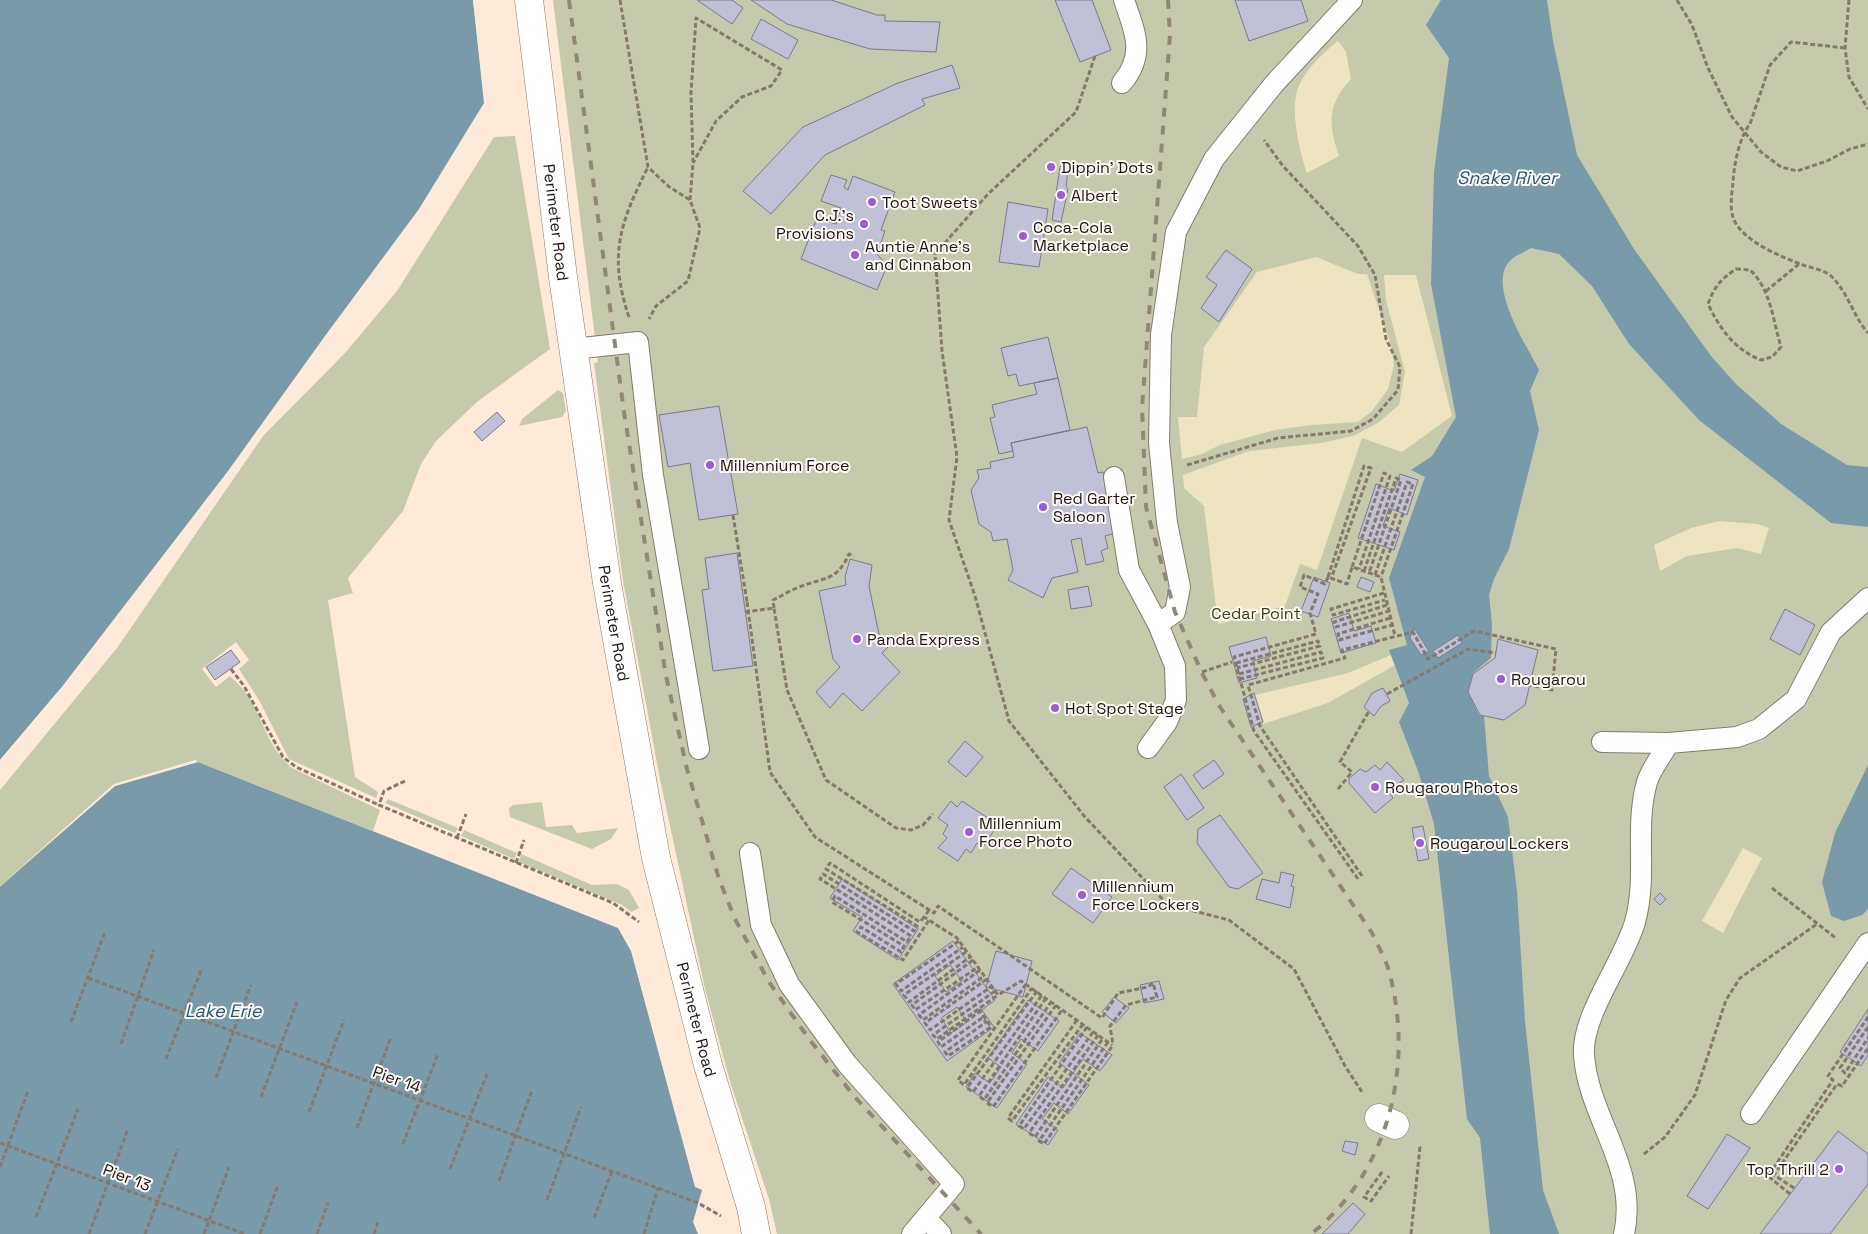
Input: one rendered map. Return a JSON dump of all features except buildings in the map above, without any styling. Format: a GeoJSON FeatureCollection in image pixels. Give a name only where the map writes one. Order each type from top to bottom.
{"type":"FeatureCollection","features":[{"type":"Feature","properties":{"kind":"street","name":"Perimeter Road"},"geometry":{"type":"LineString","coordinates":[[529,0],[573,349],[607,583],[656,858],[708,1065],[751,1207],[756,1234]]}},
{"type":"Feature","properties":{"kind":"lane"},"geometry":{"type":"LineString","coordinates":[[1122,83],[1133,69],[1137,50],[1134,30],[1124,0]]}},
{"type":"Feature","properties":{"kind":"lane"},"geometry":{"type":"LineString","coordinates":[[1158,624],[1175,612],[1180,587],[1167,523],[1159,443],[1161,335],[1176,232],[1214,159],[1274,84],[1352,0]]}},
{"type":"Feature","properties":{"kind":"lane"},"geometry":{"type":"LineString","coordinates":[[573,349],[638,342],[653,475],[699,749]]}},
{"type":"Feature","properties":{"kind":"lane"},"geometry":{"type":"LineString","coordinates":[[1114,477],[1129,570],[1158,624],[1175,666],[1176,700],[1167,722],[1148,748]]}},
{"type":"Feature","properties":{"kind":"lane"},"geometry":{"type":"LineString","coordinates":[[1602,742],[1669,743],[1737,737],[1759,729],[1796,700],[1830,632],[1868,598]]}},
{"type":"Feature","properties":{"kind":"lane"},"geometry":{"type":"LineString","coordinates":[[1624,1234],[1626,1222],[1623,1173],[1591,1089],[1583,1054],[1587,1026],[1617,965],[1635,922],[1643,876],[1640,818],[1647,780],[1669,743]]}},
{"type":"Feature","properties":{"kind":"lane"},"geometry":{"type":"LineString","coordinates":[[750,853],[761,925],[789,984],[847,1064],[954,1184],[912,1234]]}},
{"type":"Feature","properties":{"kind":"lane"},"geometry":{"type":"LineString","coordinates":[[1751,1114],[1864,950]]}},
{"type":"Feature","properties":{"kind":"lane"},"geometry":{"type":"LineString","coordinates":[[926,1218],[941,1234]]}},
{"type":"Feature","properties":{"kind":"path"},"geometry":{"type":"LineString","coordinates":[[620,0],[648,167],[631,202],[618,242],[621,292],[638,342]]}},
{"type":"Feature","properties":{"kind":"path"},"geometry":{"type":"LineString","coordinates":[[1677,0],[1692,25],[1708,68],[1732,117],[1760,152],[1781,167],[1797,170],[1827,162],[1850,149],[1868,144]]}},
{"type":"Feature","properties":{"kind":"path"},"geometry":{"type":"LineString","coordinates":[[1849,0],[1845,48],[1849,77],[1868,109]]}},
{"type":"Feature","properties":{"kind":"path"},"geometry":{"type":"LineString","coordinates":[[638,342],[656,306],[688,281],[700,228],[690,200],[693,163],[692,93],[696,18],[782,70],[770,86],[742,97],[716,121],[693,163]]}},
{"type":"Feature","properties":{"kind":"path"},"geometry":{"type":"LineString","coordinates":[[1845,48],[1791,42],[1770,65],[1750,124],[1744,132],[1734,175],[1731,205],[1735,220],[1744,232],[1773,254],[1830,274],[1843,291],[1856,319],[1868,333]]}},
{"type":"Feature","properties":{"kind":"path"},"geometry":{"type":"LineString","coordinates":[[1095,56],[1076,112],[988,194],[935,254],[942,351],[958,457],[949,520],[975,596],[1009,721],[1085,817],[1167,904],[1229,920],[1294,969],[1345,1066],[1387,1122],[1420,1148],[1411,1234]]}},
{"type":"Feature","properties":{"kind":"path"},"geometry":{"type":"LineString","coordinates":[[1162,472],[1278,438],[1351,431],[1373,419],[1398,390],[1400,367],[1386,339],[1375,275],[1367,258],[1283,166],[1247,118]]}},
{"type":"Feature","properties":{"kind":"path"},"geometry":{"type":"LineString","coordinates":[[648,167],[668,186],[690,200]]}},
{"type":"Feature","properties":{"kind":"path"},"geometry":{"type":"LineString","coordinates":[[1766,291],[1800,263]]}},
{"type":"Feature","properties":{"kind":"path"},"geometry":{"type":"LineString","coordinates":[[1736,269],[1750,270],[1758,277],[1766,291],[1781,348],[1772,356],[1761,360],[1744,354],[1718,326],[1708,304],[1713,290],[1720,279],[1736,269]]}},
{"type":"Feature","properties":{"kind":"path"},"geometry":{"type":"LineString","coordinates":[[1329,578],[1364,466],[1370,468],[1329,578],[1325,584],[1304,575],[1300,587],[1318,594],[1310,613],[1316,634],[1234,657],[1254,731],[1358,880]]}},
{"type":"Feature","properties":{"kind":"path"},"geometry":{"type":"LineString","coordinates":[[1329,578],[1347,584],[1384,473],[1390,476],[1359,569]]}},
{"type":"Feature","properties":{"kind":"path"},"geometry":{"type":"LineString","coordinates":[[1364,571],[1396,478],[1401,480],[1369,573]]}},
{"type":"Feature","properties":{"kind":"path"},"geometry":{"type":"LineString","coordinates":[[1376,575],[1407,482],[1413,484],[1381,577],[1395,636]]}},
{"type":"Feature","properties":{"kind":"path"},"geometry":{"type":"LineString","coordinates":[[733,515],[770,772],[815,837],[928,910],[934,913],[938,906],[1102,1018],[1118,992],[1148,987],[1153,983],[1157,997],[1126,1005],[1110,1026],[1113,1045],[1044,1144],[1040,1141],[1108,1042]]}},
{"type":"Feature","properties":{"kind":"path"},"geometry":{"type":"LineString","coordinates":[[854,556],[849,554],[836,574],[827,580],[802,586],[773,600],[787,690],[826,780],[896,828],[911,830],[923,825],[932,814]]}},
{"type":"Feature","properties":{"kind":"path"},"geometry":{"type":"LineString","coordinates":[[1352,567],[1381,577]]}},
{"type":"Feature","properties":{"kind":"path"},"geometry":{"type":"LineString","coordinates":[[1384,593],[1331,609],[1333,615],[1386,600]]}},
{"type":"Feature","properties":{"kind":"path"},"geometry":{"type":"LineString","coordinates":[[1387,605],[1334,622],[1336,627],[1389,611]]}},
{"type":"Feature","properties":{"kind":"path"},"geometry":{"type":"LineString","coordinates":[[745,612],[774,608]]}},
{"type":"Feature","properties":{"kind":"path"},"geometry":{"type":"LineString","coordinates":[[1390,618],[1338,634],[1339,640],[1392,624]]}},
{"type":"Feature","properties":{"kind":"path"},"geometry":{"type":"LineString","coordinates":[[1362,876],[1260,726],[1248,685],[1345,658],[1342,650],[1413,632],[1428,659],[1474,631],[1556,649],[1552,690],[1530,685]]}},
{"type":"Feature","properties":{"kind":"path"},"geometry":{"type":"LineString","coordinates":[[1236,663],[1318,640],[1320,646],[1237,668]]}},
{"type":"Feature","properties":{"kind":"path"},"geometry":{"type":"LineString","coordinates":[[1387,694],[1468,649],[1496,653]]}},
{"type":"Feature","properties":{"kind":"path"},"geometry":{"type":"LineString","coordinates":[[1239,674],[1322,652],[1323,658],[1240,679]]}},
{"type":"Feature","properties":{"kind":"path"},"geometry":{"type":"LineString","coordinates":[[231,669],[244,686],[283,757],[296,767],[379,805],[613,903],[639,922],[643,930]]}},
{"type":"Feature","properties":{"kind":"path"},"geometry":{"type":"LineString","coordinates":[[1338,789],[1352,772],[1340,762],[1369,711]]}},
{"type":"Feature","properties":{"kind":"path"},"geometry":{"type":"LineString","coordinates":[[379,805],[384,791],[405,781]]}},
{"type":"Feature","properties":{"kind":"path"},"geometry":{"type":"LineString","coordinates":[[457,838],[466,814]]}},
{"type":"Feature","properties":{"kind":"path"},"geometry":{"type":"LineString","coordinates":[[516,863],[524,840]]}},
{"type":"Feature","properties":{"kind":"path"},"geometry":{"type":"LineString","coordinates":[[928,910],[920,922],[830,863],[826,869],[918,926],[914,931],[823,874],[820,879],[911,936],[907,942],[835,896],[832,902],[904,946],[901,952],[861,927],[857,932],[902,960],[929,920]]}},
{"type":"Feature","properties":{"kind":"path"},"geometry":{"type":"LineString","coordinates":[[1772,888],[1817,924],[1864,950]]}},
{"type":"Feature","properties":{"kind":"path"},"geometry":{"type":"LineString","coordinates":[[924,917],[959,941],[998,995]]}},
{"type":"Feature","properties":{"kind":"path"},"geometry":{"type":"LineString","coordinates":[[1623,1173],[1665,1137],[1696,1095],[1726,1000],[1740,978],[1817,924]]}},
{"type":"Feature","properties":{"kind":"path"},"geometry":{"type":"LineString","coordinates":[[71,1022],[105,932]]}},
{"type":"Feature","properties":{"kind":"path"},"geometry":{"type":"LineString","coordinates":[[959,941],[896,984],[901,991],[963,947]]}},
{"type":"Feature","properties":{"kind":"path"},"geometry":{"type":"LineString","coordinates":[[121,1044],[154,950]]}},
{"type":"Feature","properties":{"kind":"path"},"geometry":{"type":"LineString","coordinates":[[966,952],[904,995],[909,1002],[972,959]]}},
{"type":"Feature","properties":{"kind":"path"},"geometry":{"type":"LineString","coordinates":[[972,959],[912,1005],[915,1010],[979,969]]}},
{"type":"Feature","properties":{"kind":"path"},"geometry":{"type":"LineString","coordinates":[[166,1059],[202,968]]}},
{"type":"Feature","properties":{"kind":"path"},"geometry":{"type":"LineString","coordinates":[[979,969],[919,1016],[923,1020],[986,978]]}},
{"type":"Feature","properties":{"kind":"path","name":"Pier 14"},"geometry":{"type":"LineString","coordinates":[[88,978],[698,1203],[719,1215]]}},
{"type":"Feature","properties":{"kind":"path"},"geometry":{"type":"LineString","coordinates":[[986,978],[925,1023],[930,1030],[992,986]]}},
{"type":"Feature","properties":{"kind":"path"},"geometry":{"type":"LineString","coordinates":[[995,991],[933,1035],[937,1039],[998,995],[1021,981],[1113,1045]]}},
{"type":"Feature","properties":{"kind":"path"},"geometry":{"type":"LineString","coordinates":[[1026,984],[958,1080],[964,1085],[1032,988]]}},
{"type":"Feature","properties":{"kind":"path"},"geometry":{"type":"LineString","coordinates":[[216,1078],[251,985]]}},
{"type":"Feature","properties":{"kind":"path"},"geometry":{"type":"LineString","coordinates":[[1036,992],[967,1088],[973,1092],[1042,995]]}},
{"type":"Feature","properties":{"kind":"path"},"geometry":{"type":"LineString","coordinates":[[1046,998],[979,1096],[984,1100],[1051,1002]]}},
{"type":"Feature","properties":{"kind":"path"},"geometry":{"type":"LineString","coordinates":[[261,1097],[297,1002]]}},
{"type":"Feature","properties":{"kind":"path"},"geometry":{"type":"LineString","coordinates":[[1056,1006],[987,1102],[994,1107],[1062,1010]]}},
{"type":"Feature","properties":{"kind":"path"},"geometry":{"type":"LineString","coordinates":[[978,1010],[991,1027],[948,1056],[944,1052],[986,1022],[982,1018],[941,1046],[938,1042],[979,1012],[978,1010]]}},
{"type":"Feature","properties":{"kind":"path"},"geometry":{"type":"LineString","coordinates":[[1790,1194],[1768,1176],[1834,1080],[1828,1076],[1868,1017]]}},
{"type":"Feature","properties":{"kind":"path"},"geometry":{"type":"LineString","coordinates":[[309,1112],[344,1020]]}},
{"type":"Feature","properties":{"kind":"path"},"geometry":{"type":"LineString","coordinates":[[1077,1020],[1008,1118],[1012,1121],[1083,1024]]}},
{"type":"Feature","properties":{"kind":"path"},"geometry":{"type":"LineString","coordinates":[[1087,1027],[1020,1126],[1024,1129],[1093,1032]]}},
{"type":"Feature","properties":{"kind":"path"},"geometry":{"type":"LineString","coordinates":[[1868,1027],[1840,1068],[1845,1073],[1868,1038]]}},
{"type":"Feature","properties":{"kind":"path"},"geometry":{"type":"LineString","coordinates":[[1098,1034],[1029,1133],[1034,1137],[1103,1038]]}},
{"type":"Feature","properties":{"kind":"path"},"geometry":{"type":"LineString","coordinates":[[357,1128],[391,1037]]}},
{"type":"Feature","properties":{"kind":"path"},"geometry":{"type":"LineString","coordinates":[[1794,1188],[1774,1175],[1837,1084],[1842,1086],[1868,1048]]}},
{"type":"Feature","properties":{"kind":"path"},"geometry":{"type":"LineString","coordinates":[[403,1144],[438,1054]]}},
{"type":"Feature","properties":{"kind":"path"},"geometry":{"type":"LineString","coordinates":[[450,1168],[487,1074]]}},
{"type":"Feature","properties":{"kind":"path"},"geometry":{"type":"LineString","coordinates":[[499,1181],[532,1090]]}},
{"type":"Feature","properties":{"kind":"path"},"geometry":{"type":"LineString","coordinates":[[0,1167],[28,1091]]}},
{"type":"Feature","properties":{"kind":"path"},"geometry":{"type":"LineString","coordinates":[[547,1200],[581,1107]]}},
{"type":"Feature","properties":{"kind":"path"},"geometry":{"type":"LineString","coordinates":[[36,1217],[78,1109]]}},
{"type":"Feature","properties":{"kind":"path"},"geometry":{"type":"LineString","coordinates":[[89,1234],[128,1129]]}},
{"type":"Feature","properties":{"kind":"path","name":"Pier 13"},"geometry":{"type":"LineString","coordinates":[[0,1142],[245,1234]]}},
{"type":"Feature","properties":{"kind":"path"},"geometry":{"type":"LineString","coordinates":[[145,1234],[178,1149]]}},
{"type":"Feature","properties":{"kind":"path"},"geometry":{"type":"LineString","coordinates":[[204,1234],[229,1167]]}},
{"type":"Feature","properties":{"kind":"path"},"geometry":{"type":"LineString","coordinates":[[594,1218],[612,1171]]}},
{"type":"Feature","properties":{"kind":"path"},"geometry":{"type":"LineString","coordinates":[[1382,1172],[1364,1197],[1371,1201],[1389,1176]]}},
{"type":"Feature","properties":{"kind":"path"},"geometry":{"type":"LineString","coordinates":[[260,1234],[278,1185]]}},
{"type":"Feature","properties":{"kind":"path"},"geometry":{"type":"LineString","coordinates":[[644,1234],[658,1188]]}},
{"type":"Feature","properties":{"kind":"path"},"geometry":{"type":"LineString","coordinates":[[317,1234],[328,1203]]}},
{"type":"Feature","properties":{"kind":"path"},"geometry":{"type":"LineString","coordinates":[[717,1207],[719,1215],[723,1217],[724,1222]]}},
{"type":"Feature","properties":{"kind":"path"},"geometry":{"type":"LineString","coordinates":[[374,1234],[378,1222]]}},
{"type":"Feature","properties":{"kind":"green space","name":"Cedar Point"},"geometry":{"type":"Polygon","coordinates":[[[553,0],[1868,0],[1868,1234],[777,1234],[769,1199],[731,1085],[705,989],[660,779],[623,581],[594,363],[598,362],[553,0]]]}},
{"type":"Feature","properties":{"kind":"green space"},"geometry":{"type":"Polygon","coordinates":[[[515,136],[550,349],[478,401],[436,441],[421,464],[403,511],[348,578],[353,593],[328,600],[355,777],[378,792],[376,798],[289,759],[259,700],[239,669],[249,660],[236,642],[202,669],[216,687],[230,676],[239,684],[251,700],[278,753],[292,768],[380,810],[373,831],[198,762],[0,887],[0,790],[117,648],[263,436],[345,353],[397,291],[494,137],[515,136]]]}},
{"type":"Feature","properties":{"kind":"green space"},"geometry":{"type":"Polygon","coordinates":[[[558,390],[563,393],[566,411],[562,417],[519,426],[522,419],[558,390]]]}},
{"type":"Feature","properties":{"kind":"green space"},"geometry":{"type":"Polygon","coordinates":[[[388,799],[458,828],[455,833],[385,803],[388,799]]]}},
{"type":"Feature","properties":{"kind":"green space"},"geometry":{"type":"Polygon","coordinates":[[[542,802],[546,827],[572,825],[577,833],[618,828],[611,839],[592,849],[510,817],[509,808],[513,805],[542,802]]]}},
{"type":"Feature","properties":{"kind":"green space"},"geometry":{"type":"Polygon","coordinates":[[[464,830],[517,853],[514,859],[461,836],[464,830]]]}},
{"type":"Feature","properties":{"kind":"green space"},"geometry":{"type":"Polygon","coordinates":[[[521,854],[592,885],[617,884],[629,890],[639,908],[631,912],[622,905],[519,862],[521,854]]]}},
{"type":"Feature","properties":{"kind":"sand"},"geometry":{"type":"Polygon","coordinates":[[[1338,41],[1346,52],[1351,79],[1337,97],[1332,115],[1333,134],[1339,156],[1307,173],[1296,129],[1296,94],[1299,85],[1311,66],[1338,41]]]}},
{"type":"Feature","properties":{"kind":"sand"},"geometry":{"type":"Polygon","coordinates":[[[1316,257],[1358,274],[1367,274],[1391,345],[1394,365],[1388,389],[1372,411],[1358,422],[1311,425],[1275,430],[1220,445],[1202,454],[1182,459],[1178,417],[1197,417],[1204,347],[1257,272],[1316,257]]]}},
{"type":"Feature","properties":{"kind":"sand"},"geometry":{"type":"Polygon","coordinates":[[[1384,275],[1416,275],[1452,416],[1402,452],[1362,438],[1317,570],[1300,564],[1285,606],[1218,624],[1204,506],[1184,488],[1183,475],[1249,451],[1321,443],[1353,436],[1378,423],[1399,405],[1405,372],[1386,300],[1384,275]]]}},
{"type":"Feature","properties":{"kind":"sand"},"geometry":{"type":"Polygon","coordinates":[[[1719,521],[1757,524],[1769,528],[1761,554],[1737,548],[1687,556],[1660,571],[1654,545],[1691,528],[1719,521]]]}},
{"type":"Feature","properties":{"kind":"sand"},"geometry":{"type":"Polygon","coordinates":[[[1391,655],[1395,665],[1328,703],[1263,724],[1255,695],[1348,673],[1391,655]]]}},
{"type":"Feature","properties":{"kind":"sand"},"geometry":{"type":"Polygon","coordinates":[[[1743,848],[1762,858],[1723,933],[1702,921],[1743,848]]]}},
{"type":"Feature","properties":{"kind":"water"},"geometry":{"type":"Polygon","coordinates":[[[0,0],[473,0],[484,103],[419,209],[228,471],[61,688],[0,760],[0,0]]]}},
{"type":"Feature","properties":{"kind":"water","name":"Snake River"},"geometry":{"type":"Polygon","coordinates":[[[1441,0],[1547,0],[1553,41],[1577,155],[1634,249],[1711,356],[1736,384],[1781,424],[1847,465],[1868,467],[1868,527],[1831,523],[1699,420],[1629,344],[1592,286],[1559,254],[1531,248],[1513,258],[1504,270],[1505,299],[1518,331],[1539,370],[1530,391],[1539,430],[1509,549],[1494,579],[1489,595],[1492,624],[1491,658],[1473,673],[1468,692],[1479,715],[1484,716],[1489,776],[1508,817],[1517,891],[1525,1021],[1543,1190],[1559,1234],[1490,1234],[1480,1138],[1467,1119],[1434,824],[1418,771],[1399,722],[1409,703],[1389,650],[1407,645],[1389,578],[1425,477],[1411,470],[1432,456],[1456,417],[1431,284],[1434,172],[1449,58],[1426,25],[1441,0]]]}},
{"type":"Feature","properties":{"kind":"water","name":"Lake Erie"},"geometry":{"type":"Polygon","coordinates":[[[198,762],[618,928],[631,951],[695,1187],[702,1190],[693,1222],[698,1234],[0,1234],[0,887],[115,786],[198,762]]]}},
{"type":"Feature","properties":{"kind":"water"},"geometry":{"type":"Polygon","coordinates":[[[1868,765],[1868,909],[1862,915],[1844,921],[1831,916],[1822,882],[1835,833],[1868,765]]]}},
{"type":"Feature","properties":{"kind":"pier"},"geometry":{"type":"Polygon","coordinates":[[[473,0],[476,0],[487,102],[485,106],[473,0]]]}},
{"type":"Feature","properties":{"kind":"pier"},"geometry":{"type":"Polygon","coordinates":[[[61,688],[63,689],[0,763],[0,760],[61,688]]]}},
{"type":"Feature","properties":{"kind":"pier"},"geometry":{"type":"Polygon","coordinates":[[[195,760],[198,762],[115,786],[0,886],[114,784],[195,760]]]}},
{"type":"Feature","properties":{"kind":"railway"},"geometry":{"type":"LineString","coordinates":[[569,0],[624,412],[666,676],[687,769],[719,879],[735,919],[769,982],[809,1039],[854,1096],[981,1234]]}},
{"type":"Feature","properties":{"kind":"railway"},"geometry":{"type":"LineString","coordinates":[[1168,0],[1170,35],[1142,408],[1146,507],[1175,612],[1202,673],[1220,707],[1372,933],[1389,970],[1397,1010],[1399,1046],[1396,1082],[1388,1116],[1376,1150],[1359,1181],[1337,1209],[1311,1234]]}},
{"type":"Feature","properties":{"kind":"place","name":"Dippin' Dots"},"geometry":{"type":"Point","coordinates":[1051,167]}},
{"type":"Feature","properties":{"kind":"place","name":"Albert"},"geometry":{"type":"Point","coordinates":[1061,195]}},
{"type":"Feature","properties":{"kind":"place","name":"Toot Sweets"},"geometry":{"type":"Point","coordinates":[872,202]}},
{"type":"Feature","properties":{"kind":"place","name":"C.J.'s Provisions"},"geometry":{"type":"Point","coordinates":[864,224]}},
{"type":"Feature","properties":{"kind":"place","name":"Coca-Cola Marketplace"},"geometry":{"type":"Point","coordinates":[1023,236]}},
{"type":"Feature","properties":{"kind":"place","name":"Auntie Anne's and Cinnabon"},"geometry":{"type":"Point","coordinates":[855,255]}},
{"type":"Feature","properties":{"kind":"place","name":"Millennium Force"},"geometry":{"type":"Point","coordinates":[710,465]}},
{"type":"Feature","properties":{"kind":"place","name":"Red Garter Saloon"},"geometry":{"type":"Point","coordinates":[1043,507]}},
{"type":"Feature","properties":{"kind":"place","name":"Panda Express"},"geometry":{"type":"Point","coordinates":[857,639]}},
{"type":"Feature","properties":{"kind":"place","name":"Rougarou"},"geometry":{"type":"Point","coordinates":[1501,679]}},
{"type":"Feature","properties":{"kind":"place","name":"Hot Spot Stage"},"geometry":{"type":"Point","coordinates":[1055,708]}},
{"type":"Feature","properties":{"kind":"place","name":"Rougarou Photos"},"geometry":{"type":"Point","coordinates":[1375,787]}},
{"type":"Feature","properties":{"kind":"place","name":"Millennium Force Photo"},"geometry":{"type":"Point","coordinates":[969,832]}},
{"type":"Feature","properties":{"kind":"place","name":"Rougarou Lockers"},"geometry":{"type":"Point","coordinates":[1420,843]}},
{"type":"Feature","properties":{"kind":"place","name":"Millennium Force Lockers"},"geometry":{"type":"Point","coordinates":[1082,895]}},
{"type":"Feature","properties":{"kind":"place","name":"Top Thrill 2"},"geometry":{"type":"Point","coordinates":[1839,1169]}}]}
